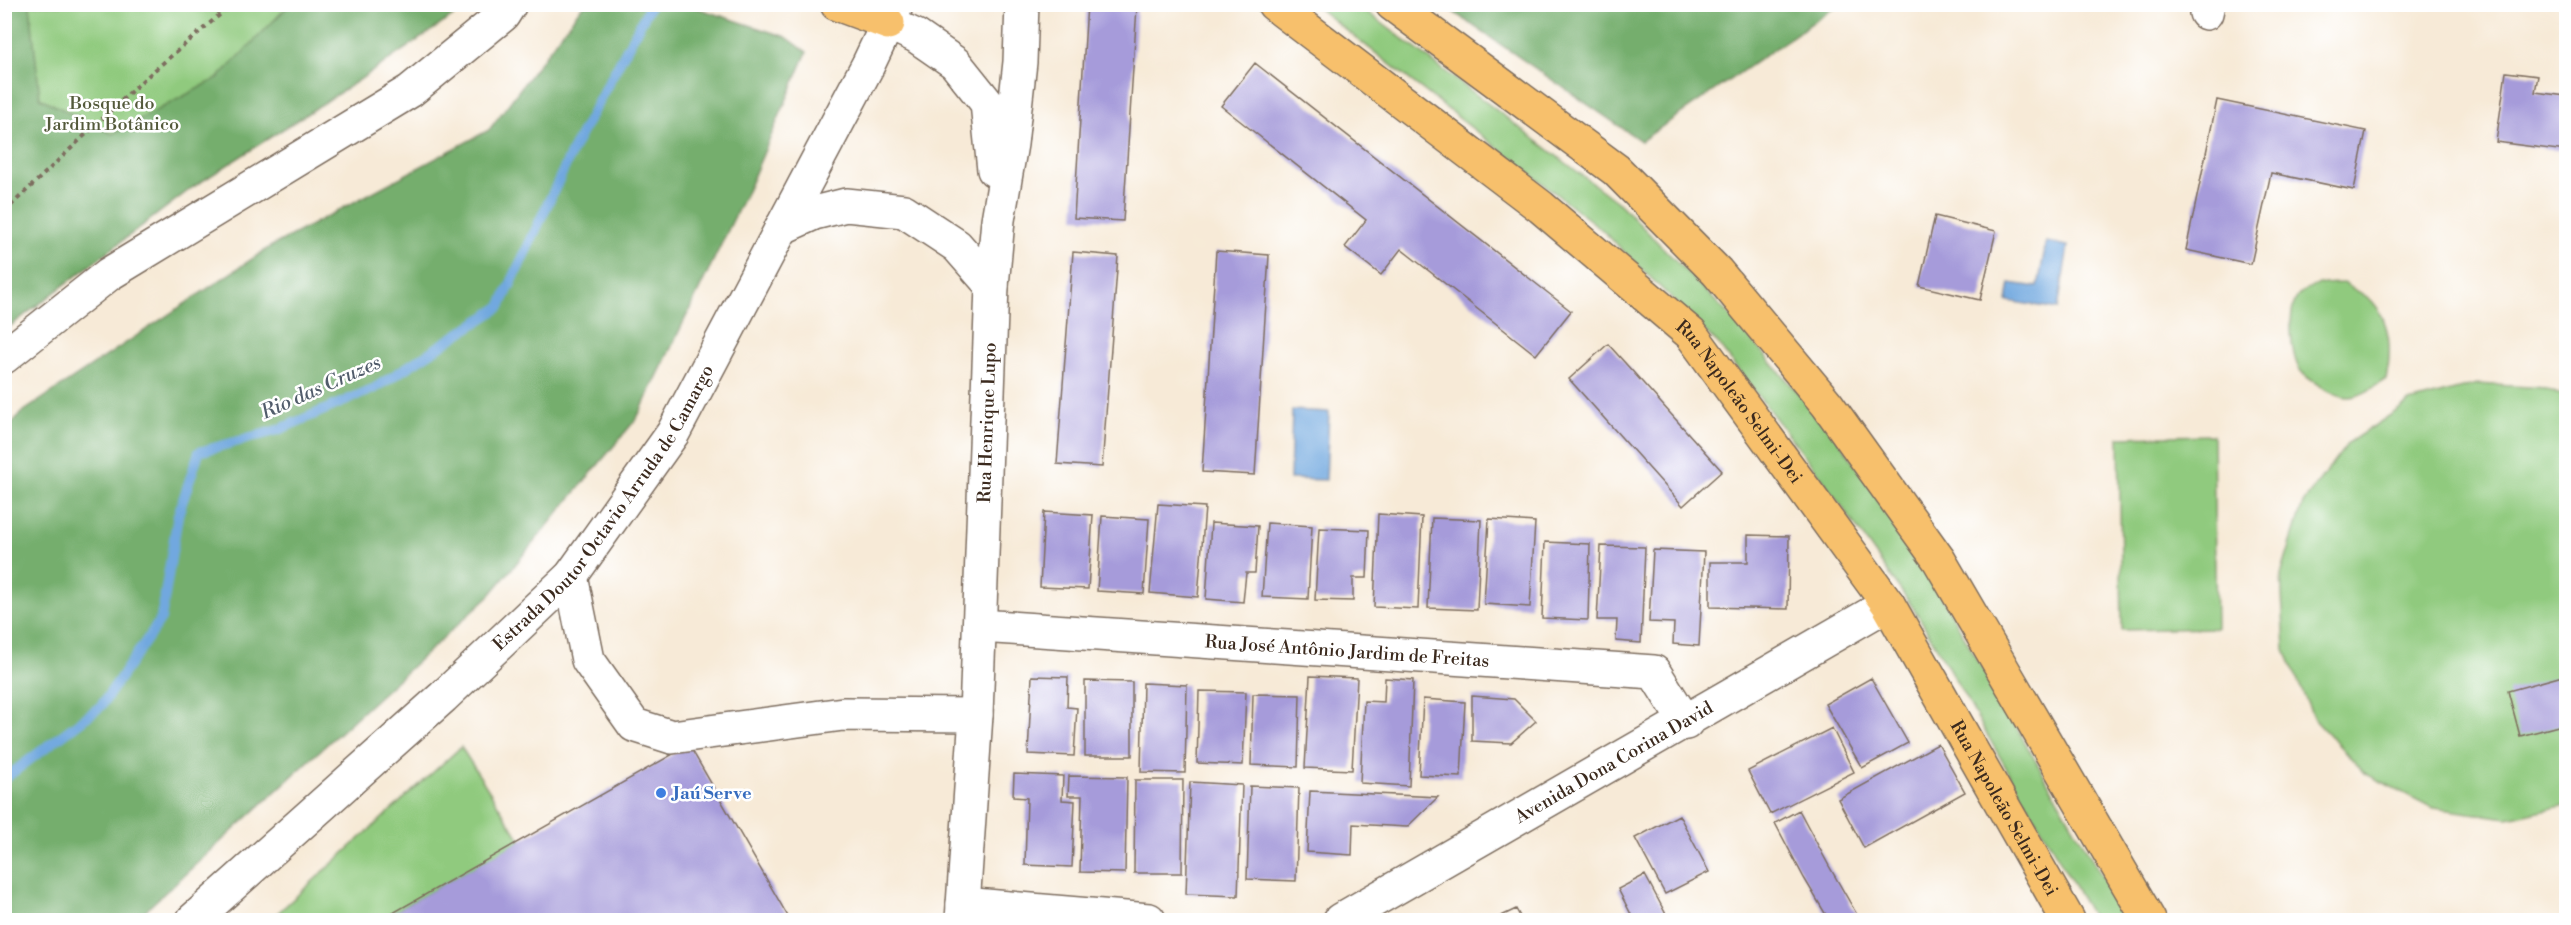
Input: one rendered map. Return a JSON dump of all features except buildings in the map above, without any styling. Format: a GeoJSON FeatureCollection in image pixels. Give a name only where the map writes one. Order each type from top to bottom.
{"type":"FeatureCollection","features":[{"type":"Feature","properties":{"kind":"main road"},"geometry":{"type":"LineString","coordinates":[[837,4],[893,14]]}},
{"type":"Feature","properties":{"kind":"main road","name":"Rua Napoleão Selmi-Dei"},"geometry":{"type":"LineString","coordinates":[[1274,4],[1541,207],[1691,334],[1888,604],[2068,921]]}},
{"type":"Feature","properties":{"kind":"main road"},"geometry":{"type":"LineString","coordinates":[[1392,4],[1616,170],[1717,272],[1827,404],[1939,560],[2149,921]]}},
{"type":"Feature","properties":{"kind":"street"},"geometry":{"type":"LineString","coordinates":[[4,357],[109,274],[410,91],[503,15],[510,4]]}},
{"type":"Feature","properties":{"kind":"street","name":"Rua Henrique Lupo"},"geometry":{"type":"LineString","coordinates":[[963,912],[976,715],[992,286],[998,220],[1013,132],[1023,4]]}},
{"type":"Feature","properties":{"kind":"street","name":"Rua Henrique Lupo"},"geometry":{"type":"LineString","coordinates":[[893,14],[916,36],[955,63],[987,103],[998,220]]}},
{"type":"Feature","properties":{"kind":"street","name":"Estrada Doutor Octavio Arruda de Camargo"},"geometry":{"type":"LineString","coordinates":[[193,921],[443,697],[571,576],[673,433],[893,14]]}},
{"type":"Feature","properties":{"kind":"street"},"geometry":{"type":"LineString","coordinates":[[781,228],[813,213],[846,205],[904,211],[957,246],[992,286]]}},
{"type":"Feature","properties":{"kind":"street"},"geometry":{"type":"LineString","coordinates":[[571,576],[588,660],[634,725],[672,737],[843,714],[976,715]]}},
{"type":"Feature","properties":{"kind":"street","name":"Avenida Dona Corina David"},"geometry":{"type":"LineString","coordinates":[[1340,921],[1686,723],[1888,604]]}},
{"type":"Feature","properties":{"kind":"street","name":"Rua José Antônio Jardim de Freitas"},"geometry":{"type":"LineString","coordinates":[[980,626],[1654,672],[1686,723]]}},
{"type":"Feature","properties":{"kind":"street"},"geometry":{"type":"LineString","coordinates":[[963,912],[1149,921]]}},
{"type":"Feature","properties":{"kind":"path"},"geometry":{"type":"LineString","coordinates":[[4,212],[143,80],[224,12],[237,4]]}},
{"type":"Feature","properties":{"kind":"green space","name":"Bosque do Jardim Botânico"},"geometry":{"type":"Polygon","coordinates":[[[5,4],[30,5],[40,98],[112,134],[218,78],[289,5],[469,5],[361,79],[193,187],[5,330],[5,4]]]}},
{"type":"Feature","properties":{"kind":"green space","name":"Bosque do Jardim Botânico"},"geometry":{"type":"Polygon","coordinates":[[[5,5],[469,5],[361,79],[193,187],[5,330],[5,5]]]}},
{"type":"Feature","properties":{"kind":"green space"},"geometry":{"type":"Polygon","coordinates":[[[583,5],[688,5],[786,37],[807,52],[749,187],[637,418],[490,595],[135,920],[5,920],[5,431],[21,413],[270,247],[489,130],[583,5]]]}},
{"type":"Feature","properties":{"kind":"green space"},"geometry":{"type":"Polygon","coordinates":[[[1314,5],[1358,5],[1620,204],[1736,322],[1836,436],[1926,570],[2127,920],[2094,920],[1918,615],[1821,477],[1718,344],[1600,228],[1314,5]]]}},
{"type":"Feature","properties":{"kind":"green space"},"geometry":{"type":"Polygon","coordinates":[[[1443,5],[1838,5],[1641,141],[1443,5]]]}},
{"type":"Feature","properties":{"kind":"green space"},"geometry":{"type":"Polygon","coordinates":[[[2344,283],[2369,298],[2378,309],[2386,328],[2389,349],[2386,379],[2364,393],[2349,397],[2323,387],[2300,370],[2294,354],[2291,331],[2293,309],[2300,294],[2315,286],[2344,283]]]}},
{"type":"Feature","properties":{"kind":"green space"},"geometry":{"type":"Polygon","coordinates":[[[2477,384],[2546,388],[2566,396],[2566,805],[2508,818],[2433,808],[2366,774],[2314,719],[2285,650],[2281,575],[2303,503],[2348,443],[2410,402],[2477,384]]]}},
{"type":"Feature","properties":{"kind":"green space"},"geometry":{"type":"Polygon","coordinates":[[[2213,435],[2216,628],[2122,630],[2119,437],[2213,435]]]}},
{"type":"Feature","properties":{"kind":"green space"},"geometry":{"type":"Polygon","coordinates":[[[461,747],[521,841],[391,914],[394,920],[270,920],[461,747]]]}},
{"type":"Feature","properties":{"kind":"water"},"geometry":{"type":"Polygon","coordinates":[[[2046,242],[2068,246],[2058,309],[2007,301],[2010,283],[2038,287],[2046,242]]]}},
{"type":"Feature","properties":{"kind":"water"},"geometry":{"type":"Polygon","coordinates":[[[1292,410],[1329,412],[1326,480],[1290,479],[1292,410]]]}},
{"type":"Feature","properties":{"kind":"waterway","name":"Rio das Cruzes"},"geometry":{"type":"LineString","coordinates":[[4,779],[101,706],[161,619],[178,515],[199,452],[278,430],[375,388],[500,307],[575,145],[651,4]]}},
{"type":"Feature","properties":{"kind":"place","name":"Jaú Serve"},"geometry":{"type":"Point","coordinates":[661,793]}}]}
